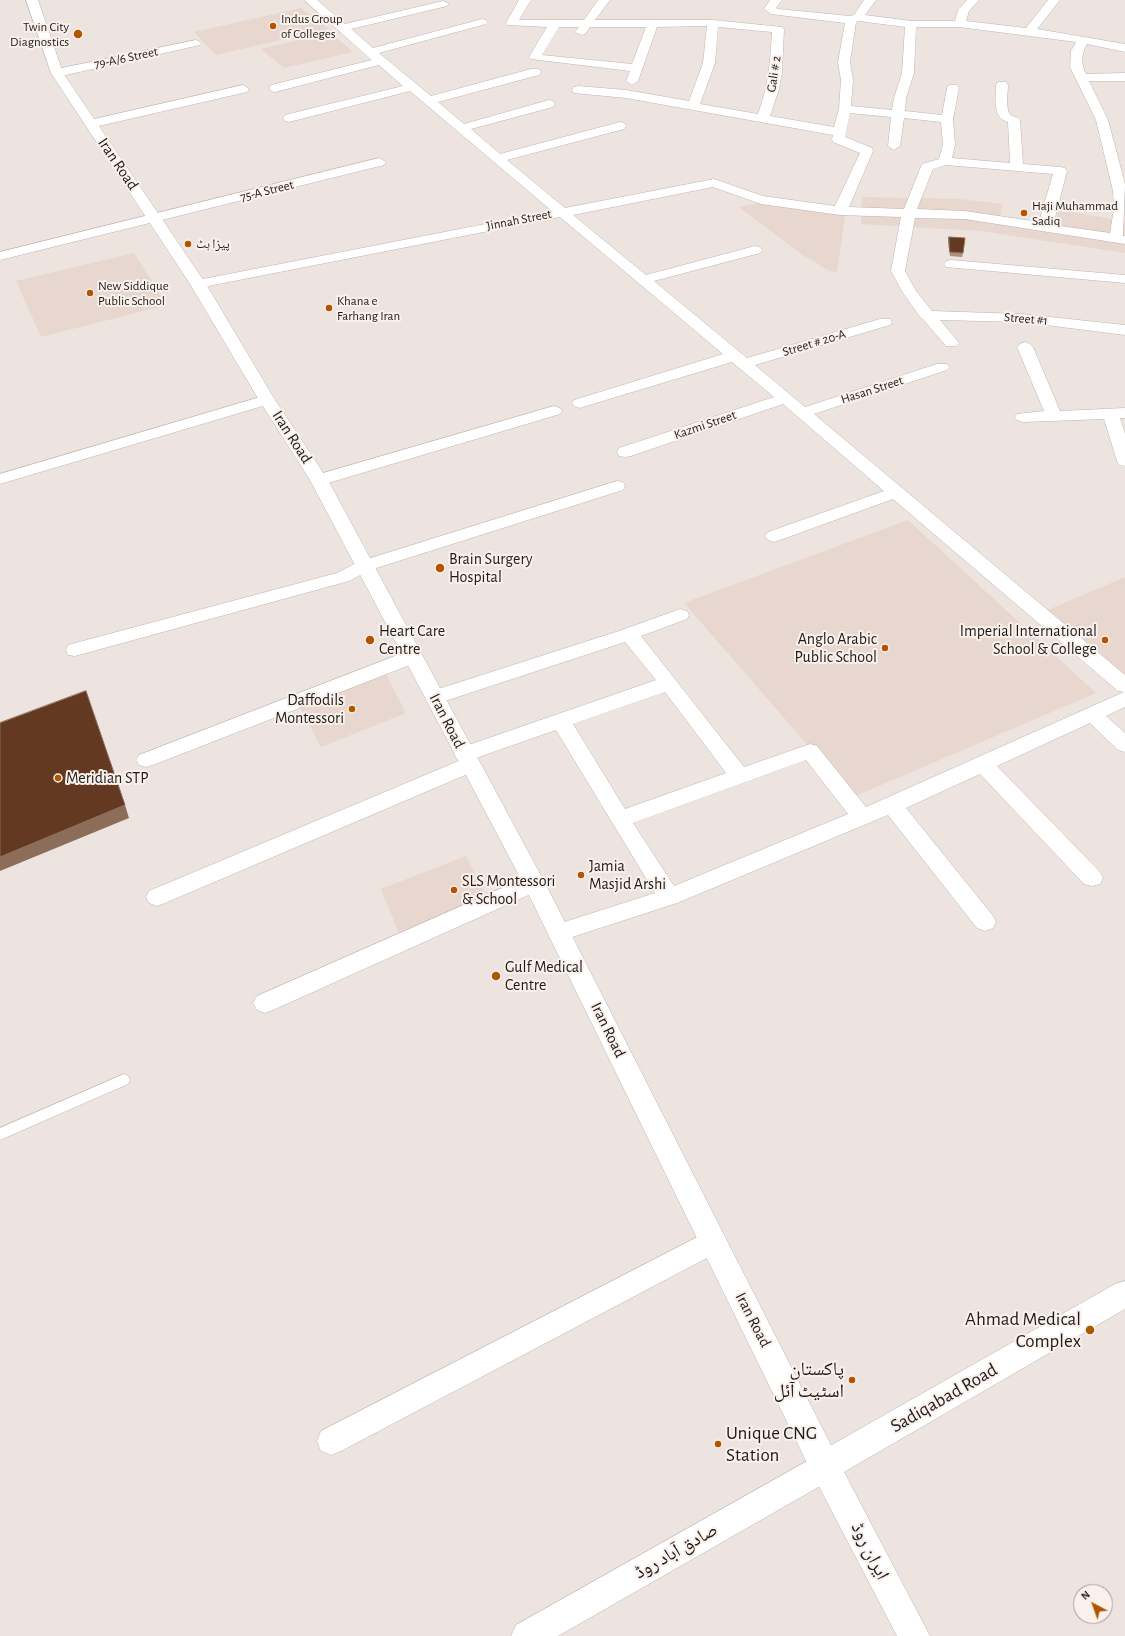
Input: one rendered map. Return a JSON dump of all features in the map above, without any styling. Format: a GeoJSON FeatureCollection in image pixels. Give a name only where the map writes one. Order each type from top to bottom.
{"type":"FeatureCollection","features":[{"type":"Feature","properties":{"kind":"main road","name":"Iran Road"},"geometry":{"type":"LineString","coordinates":[[32,0],[56,73],[156,219],[198,284],[267,400],[319,480],[560,932],[825,1466]]}},
{"type":"Feature","properties":{"kind":"main road","name":"Sadiqabad Road"},"geometry":{"type":"LineString","coordinates":[[825,1466],[1125,1294]]}},
{"type":"Feature","properties":{"kind":"main road","name":"صادق آباد روڈ"},"geometry":{"type":"LineString","coordinates":[[527,1636],[825,1466]]}},
{"type":"Feature","properties":{"kind":"main road","name":"ایران روڈ"},"geometry":{"type":"LineString","coordinates":[[825,1466],[914,1636]]}},
{"type":"Feature","properties":{"kind":"street"},"geometry":{"type":"LineString","coordinates":[[310,0],[561,212],[802,412],[1125,686]]}},
{"type":"Feature","properties":{"kind":"street"},"geometry":{"type":"LineString","coordinates":[[524,0],[512,22],[555,24],[713,23],[709,63],[693,106]]}},
{"type":"Feature","properties":{"kind":"street"},"geometry":{"type":"LineString","coordinates":[[604,0],[580,32],[582,34],[605,35]]}},
{"type":"Feature","properties":{"kind":"street"},"geometry":{"type":"LineString","coordinates":[[776,0],[770,9],[774,12],[911,24],[959,24],[1028,33],[1058,35],[1125,48]]}},
{"type":"Feature","properties":{"kind":"street"},"geometry":{"type":"LineString","coordinates":[[840,211],[867,151],[839,140],[839,132],[845,108],[847,80],[844,62],[847,40],[855,18],[870,0]]}},
{"type":"Feature","properties":{"kind":"street"},"geometry":{"type":"LineString","coordinates":[[959,24],[964,10],[973,0]]}},
{"type":"Feature","properties":{"kind":"street"},"geometry":{"type":"LineString","coordinates":[[1028,33],[1054,0]]}},
{"type":"Feature","properties":{"kind":"street"},"geometry":{"type":"LineString","coordinates":[[342,28],[443,4]]}},
{"type":"Feature","properties":{"kind":"street"},"geometry":{"type":"LineString","coordinates":[[275,88],[482,22]]}},
{"type":"Feature","properties":{"kind":"street"},"geometry":{"type":"LineString","coordinates":[[626,94],[653,23]]}},
{"type":"Feature","properties":{"kind":"street","name":"Gali # 2"},"geometry":{"type":"LineString","coordinates":[[713,23],[778,29],[776,72],[773,89],[763,118]]}},
{"type":"Feature","properties":{"kind":"street"},"geometry":{"type":"LineString","coordinates":[[555,24],[535,57],[636,68]]}},
{"type":"Feature","properties":{"kind":"street"},"geometry":{"type":"LineString","coordinates":[[894,146],[903,86],[908,73],[911,24]]}},
{"type":"Feature","properties":{"kind":"street"},"geometry":{"type":"LineString","coordinates":[[1082,40],[1077,51],[1076,67],[1102,120],[1120,191],[1121,239]]}},
{"type":"Feature","properties":{"kind":"street","name":"79-A/6 Street"},"geometry":{"type":"LineString","coordinates":[[56,73],[196,43]]}},
{"type":"Feature","properties":{"kind":"street"},"geometry":{"type":"LineString","coordinates":[[428,100],[534,72]]}},
{"type":"Feature","properties":{"kind":"street"},"geometry":{"type":"LineString","coordinates":[[1082,78],[1125,77]]}},
{"type":"Feature","properties":{"kind":"street"},"geometry":{"type":"LineString","coordinates":[[1002,85],[1002,111],[1007,118],[1014,120],[1017,167]]}},
{"type":"Feature","properties":{"kind":"street"},"geometry":{"type":"LineString","coordinates":[[289,118],[412,87]]}},
{"type":"Feature","properties":{"kind":"street"},"geometry":{"type":"LineString","coordinates":[[945,161],[950,145],[947,119],[953,88]]}},
{"type":"Feature","properties":{"kind":"street"},"geometry":{"type":"LineString","coordinates":[[90,124],[243,89]]}},
{"type":"Feature","properties":{"kind":"street"},"geometry":{"type":"LineString","coordinates":[[578,90],[626,94],[839,132]]}},
{"type":"Feature","properties":{"kind":"street"},"geometry":{"type":"LineString","coordinates":[[462,128],[548,104]]}},
{"type":"Feature","properties":{"kind":"street"},"geometry":{"type":"LineString","coordinates":[[845,108],[947,119]]}},
{"type":"Feature","properties":{"kind":"street"},"geometry":{"type":"LineString","coordinates":[[498,158],[620,126]]}},
{"type":"Feature","properties":{"kind":"street"},"geometry":{"type":"LineString","coordinates":[[951,343],[926,315],[910,293],[898,271],[909,213],[927,167],[945,161],[1060,171],[1045,227]]}},
{"type":"Feature","properties":{"kind":"street","name":"75-A Street"},"geometry":{"type":"LineString","coordinates":[[0,256],[156,219],[379,162]]}},
{"type":"Feature","properties":{"kind":"street","name":"Jinnah Street"},"geometry":{"type":"LineString","coordinates":[[198,284],[714,183],[761,200],[840,211],[965,214],[1121,239]]}},
{"type":"Feature","properties":{"kind":"street"},"geometry":{"type":"LineString","coordinates":[[643,280],[754,250]]}},
{"type":"Feature","properties":{"kind":"street"},"geometry":{"type":"LineString","coordinates":[[951,264],[1125,279]]}},
{"type":"Feature","properties":{"kind":"street","name":"Street #1"},"geometry":{"type":"LineString","coordinates":[[926,315],[1022,318],[1125,330]]}},
{"type":"Feature","properties":{"kind":"street","name":"Street # 20-A"},"geometry":{"type":"LineString","coordinates":[[580,403],[885,322]]}},
{"type":"Feature","properties":{"kind":"street"},"geometry":{"type":"LineString","coordinates":[[1025,347],[1054,416]]}},
{"type":"Feature","properties":{"kind":"street","name":"Hasan Street"},"geometry":{"type":"LineString","coordinates":[[802,412],[942,367]]}},
{"type":"Feature","properties":{"kind":"street","name":"Kazmi Street"},"geometry":{"type":"LineString","coordinates":[[625,452],[785,398]]}},
{"type":"Feature","properties":{"kind":"street"},"geometry":{"type":"LineString","coordinates":[[0,479],[267,400]]}},
{"type":"Feature","properties":{"kind":"street"},"geometry":{"type":"LineString","coordinates":[[319,480],[554,410]]}},
{"type":"Feature","properties":{"kind":"street"},"geometry":{"type":"LineString","coordinates":[[1023,417],[1118,413],[1125,461]]}},
{"type":"Feature","properties":{"kind":"street"},"geometry":{"type":"LineString","coordinates":[[75,650],[343,577],[364,566],[617,486]]}},
{"type":"Feature","properties":{"kind":"street"},"geometry":{"type":"LineString","coordinates":[[774,536],[896,492]]}},
{"type":"Feature","properties":{"kind":"street"},"geometry":{"type":"LineString","coordinates":[[436,698],[629,634],[680,615]]}},
{"type":"Feature","properties":{"kind":"street"},"geometry":{"type":"LineString","coordinates":[[629,634],[669,683],[740,776]]}},
{"type":"Feature","properties":{"kind":"street"},"geometry":{"type":"LineString","coordinates":[[146,760],[413,656]]}},
{"type":"Feature","properties":{"kind":"street"},"geometry":{"type":"LineString","coordinates":[[157,897],[467,760],[561,721],[669,683]]}},
{"type":"Feature","properties":{"kind":"street"},"geometry":{"type":"LineString","coordinates":[[560,932],[669,897],[892,805],[1125,699]]}},
{"type":"Feature","properties":{"kind":"street"},"geometry":{"type":"LineString","coordinates":[[1092,714],[1125,745]]}},
{"type":"Feature","properties":{"kind":"street"},"geometry":{"type":"LineString","coordinates":[[561,721],[669,897]]}},
{"type":"Feature","properties":{"kind":"street"},"geometry":{"type":"LineString","coordinates":[[620,819],[810,750],[862,817]]}},
{"type":"Feature","properties":{"kind":"street"},"geometry":{"type":"LineString","coordinates":[[983,764],[1092,878]]}},
{"type":"Feature","properties":{"kind":"street"},"geometry":{"type":"LineString","coordinates":[[892,805],[985,922]]}},
{"type":"Feature","properties":{"kind":"street"},"geometry":{"type":"LineString","coordinates":[[265,1002],[534,883]]}},
{"type":"Feature","properties":{"kind":"street"},"geometry":{"type":"LineString","coordinates":[[331,1441],[713,1241]]}},
{"type":"Feature","properties":{"kind":"lane"},"geometry":{"type":"LineString","coordinates":[[0,1134],[124,1080]]}},
{"type":"Feature","properties":{"kind":"shaded area"},"geometry":{"type":"Polygon","coordinates":[[[301,8],[329,29],[216,55],[194,32],[301,8]]]}},
{"type":"Feature","properties":{"kind":"shaded area"},"geometry":{"type":"Polygon","coordinates":[[[330,32],[353,52],[284,68],[261,49],[330,32]]]}},
{"type":"Feature","properties":{"kind":"shaded area"},"geometry":{"type":"Polygon","coordinates":[[[862,197],[960,199],[1002,204],[999,223],[1053,231],[1059,210],[1125,221],[1125,253],[981,231],[861,224],[862,197]]]}},
{"type":"Feature","properties":{"kind":"shaded area"},"geometry":{"type":"Polygon","coordinates":[[[759,203],[845,215],[837,272],[829,271],[800,253],[739,207],[759,203]]]}},
{"type":"Feature","properties":{"kind":"shaded area","name":"New Siddique Public School"},"geometry":{"type":"Polygon","coordinates":[[[134,253],[167,305],[41,337],[16,281],[134,253]]]}},
{"type":"Feature","properties":{"kind":"shaded area","name":"Anglo Arabic Public School"},"geometry":{"type":"Polygon","coordinates":[[[908,520],[1096,693],[853,797],[684,603],[908,520]]]}},
{"type":"Feature","properties":{"kind":"shaded area","name":"Imperial International School & College"},"geometry":{"type":"Polygon","coordinates":[[[1125,577],[1125,675],[1048,610],[1125,577]]]}},
{"type":"Feature","properties":{"kind":"shaded area","name":"Daffodils Montessori"},"geometry":{"type":"Polygon","coordinates":[[[385,672],[406,713],[321,747],[298,704],[385,672]]]}},
{"type":"Feature","properties":{"kind":"shaded area"},"geometry":{"type":"Polygon","coordinates":[[[466,856],[487,898],[400,936],[381,889],[466,856]]]}},
{"type":"Feature","properties":{"kind":"building"},"geometry":{"type":"Polygon","coordinates":[[[949,237],[965,238],[963,253],[950,252],[949,237]]]}},
{"type":"Feature","properties":{"kind":"building","name":"Meridian STP"},"geometry":{"type":"Polygon","coordinates":[[[86,691],[125,805],[0,857],[0,723],[86,691]]]}},
{"type":"Feature","properties":{"kind":"place","name":"Indus Group of Colleges"},"geometry":{"type":"Point","coordinates":[273,26]}},
{"type":"Feature","properties":{"kind":"place","name":"Twin City Diagnostics"},"geometry":{"type":"Point","coordinates":[78,34]}},
{"type":"Feature","properties":{"kind":"place","name":"Haji Muhammad Sadiq"},"geometry":{"type":"Point","coordinates":[1024,213]}},
{"type":"Feature","properties":{"kind":"place","name":"پیزا ہٹ"},"geometry":{"type":"Point","coordinates":[188,244]}},
{"type":"Feature","properties":{"kind":"place","name":"New Siddique Public School"},"geometry":{"type":"Point","coordinates":[90,293]}},
{"type":"Feature","properties":{"kind":"place","name":"Khana e Farhang Iran"},"geometry":{"type":"Point","coordinates":[329,308]}},
{"type":"Feature","properties":{"kind":"place","name":"Brain Surgery Hospital"},"geometry":{"type":"Point","coordinates":[440,568]}},
{"type":"Feature","properties":{"kind":"place","name":"Heart Care Centre"},"geometry":{"type":"Point","coordinates":[370,640]}},
{"type":"Feature","properties":{"kind":"place","name":"Imperial International School & College"},"geometry":{"type":"Point","coordinates":[1105,640]}},
{"type":"Feature","properties":{"kind":"place","name":"Anglo Arabic Public School"},"geometry":{"type":"Point","coordinates":[885,648]}},
{"type":"Feature","properties":{"kind":"place","name":"Daffodils Montessori"},"geometry":{"type":"Point","coordinates":[352,709]}},
{"type":"Feature","properties":{"kind":"place","name":"Meridian STP"},"geometry":{"type":"Point","coordinates":[58,778]}},
{"type":"Feature","properties":{"kind":"place","name":"Jamia Masjid Arshi"},"geometry":{"type":"Point","coordinates":[581,875]}},
{"type":"Feature","properties":{"kind":"place","name":"SLS Montessori & School"},"geometry":{"type":"Point","coordinates":[454,890]}},
{"type":"Feature","properties":{"kind":"place","name":"Gulf Medical Centre"},"geometry":{"type":"Point","coordinates":[496,976]}},
{"type":"Feature","properties":{"kind":"place","name":"Ahmad Medical Complex"},"geometry":{"type":"Point","coordinates":[1090,1330]}},
{"type":"Feature","properties":{"kind":"place","name":"پاکستان اسٹیٹ آئل"},"geometry":{"type":"Point","coordinates":[852,1380]}},
{"type":"Feature","properties":{"kind":"place","name":"Unique CNG Station"},"geometry":{"type":"Point","coordinates":[718,1444]}}]}
